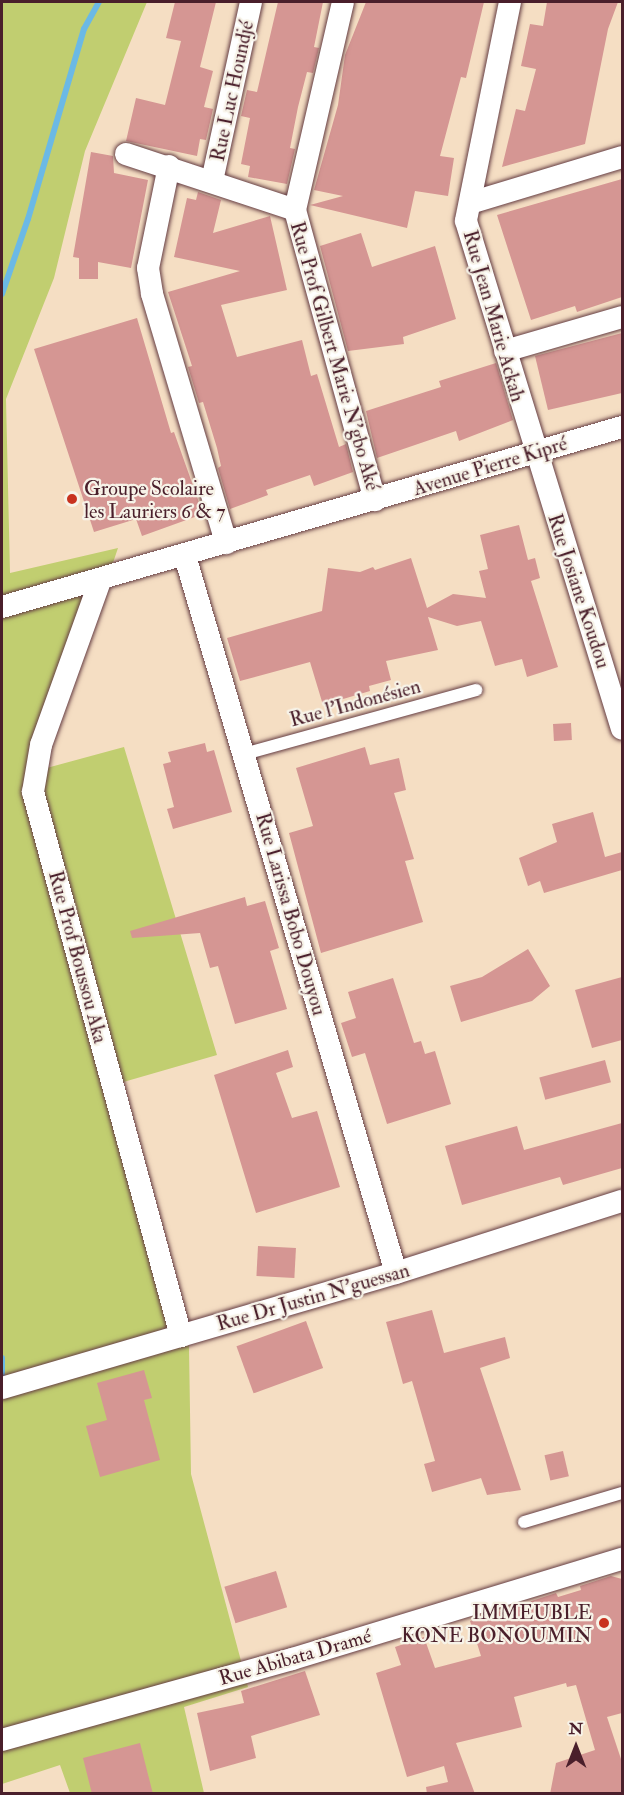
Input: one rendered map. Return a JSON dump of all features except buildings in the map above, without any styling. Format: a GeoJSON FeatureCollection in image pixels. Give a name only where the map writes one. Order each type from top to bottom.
{"type":"FeatureCollection","features":[{"type":"Feature","properties":{"kind":"street","name":"Rue Luc Houndjé"},"geometry":{"type":"LineString","coordinates":[[212,181],[251,2]]}},
{"type":"Feature","properties":{"kind":"street","name":"Rue Prof Gilbert Marie N'gbo Aké"},"geometry":{"type":"LineString","coordinates":[[343,2],[295,210],[375,500]]}},
{"type":"Feature","properties":{"kind":"street","name":"Rue Jean Marie Ackah"},"geometry":{"type":"LineString","coordinates":[[510,2],[466,221],[535,452]]}},
{"type":"Feature","properties":{"kind":"street"},"geometry":{"type":"LineString","coordinates":[[126,154],[169,166],[295,210]]}},
{"type":"Feature","properties":{"kind":"street"},"geometry":{"type":"LineString","coordinates":[[470,203],[622,157]]}},
{"type":"Feature","properties":{"kind":"street"},"geometry":{"type":"LineString","coordinates":[[169,166],[148,268],[152,294],[226,543]]}},
{"type":"Feature","properties":{"kind":"street"},"geometry":{"type":"LineString","coordinates":[[505,351],[622,317]]}},
{"type":"Feature","properties":{"kind":"street","name":"Avenue Pierre Kipré"},"geometry":{"type":"LineString","coordinates":[[2,608],[622,427]]}},
{"type":"Feature","properties":{"kind":"street","name":"Rue Josiane Koudou"},"geometry":{"type":"LineString","coordinates":[[535,452],[622,729]]}},
{"type":"Feature","properties":{"kind":"street","name":"Rue Larissa Bobo Douyou"},"geometry":{"type":"LineString","coordinates":[[185,556],[396,1273]]}},
{"type":"Feature","properties":{"kind":"street","name":"Rue Prof Boussou Aka"},"geometry":{"type":"LineString","coordinates":[[100,581],[41,745],[33,792],[181,1336]]}},
{"type":"Feature","properties":{"kind":"street","name":"Rue Dr Justin N'guessan"},"geometry":{"type":"LineString","coordinates":[[2,1388],[396,1273],[622,1201]]}},
{"type":"Feature","properties":{"kind":"street","name":"Rue Abibata Dramé"},"geometry":{"type":"LineString","coordinates":[[2,1740],[292,1659],[622,1558]]}},
{"type":"Feature","properties":{"kind":"lane","name":"Rue l'Indonésien"},"geometry":{"type":"LineString","coordinates":[[244,754],[476,690]]}},
{"type":"Feature","properties":{"kind":"lane"},"geometry":{"type":"LineString","coordinates":[[524,1522],[622,1493]]}},
{"type":"Feature","properties":{"kind":"green space"},"geometry":{"type":"Polygon","coordinates":[[[2,2],[147,2],[85,151],[54,278],[6,399],[10,573],[118,548],[43,769],[124,747],[217,1055],[120,1083],[189,1347],[191,1474],[248,1687],[184,1707],[204,1793],[70,1793],[60,1765],[2,1784],[2,2]]]}},
{"type":"Feature","properties":{"kind":"waterway"},"geometry":{"type":"LineString","coordinates":[[2,294],[28,219],[84,29],[99,2]]}},
{"type":"Feature","properties":{"kind":"waterway"},"geometry":{"type":"LineString","coordinates":[[2,1358],[2,1378]]}},
{"type":"Feature","properties":{"kind":"place","name":"Groupe Scolaire les Lauriers 6 & 7"},"geometry":{"type":"Point","coordinates":[72,499]}},
{"type":"Feature","properties":{"kind":"place","name":"IMMEUBLE KONE BONOUMIN"},"geometry":{"type":"Point","coordinates":[604,1623]}}]}
